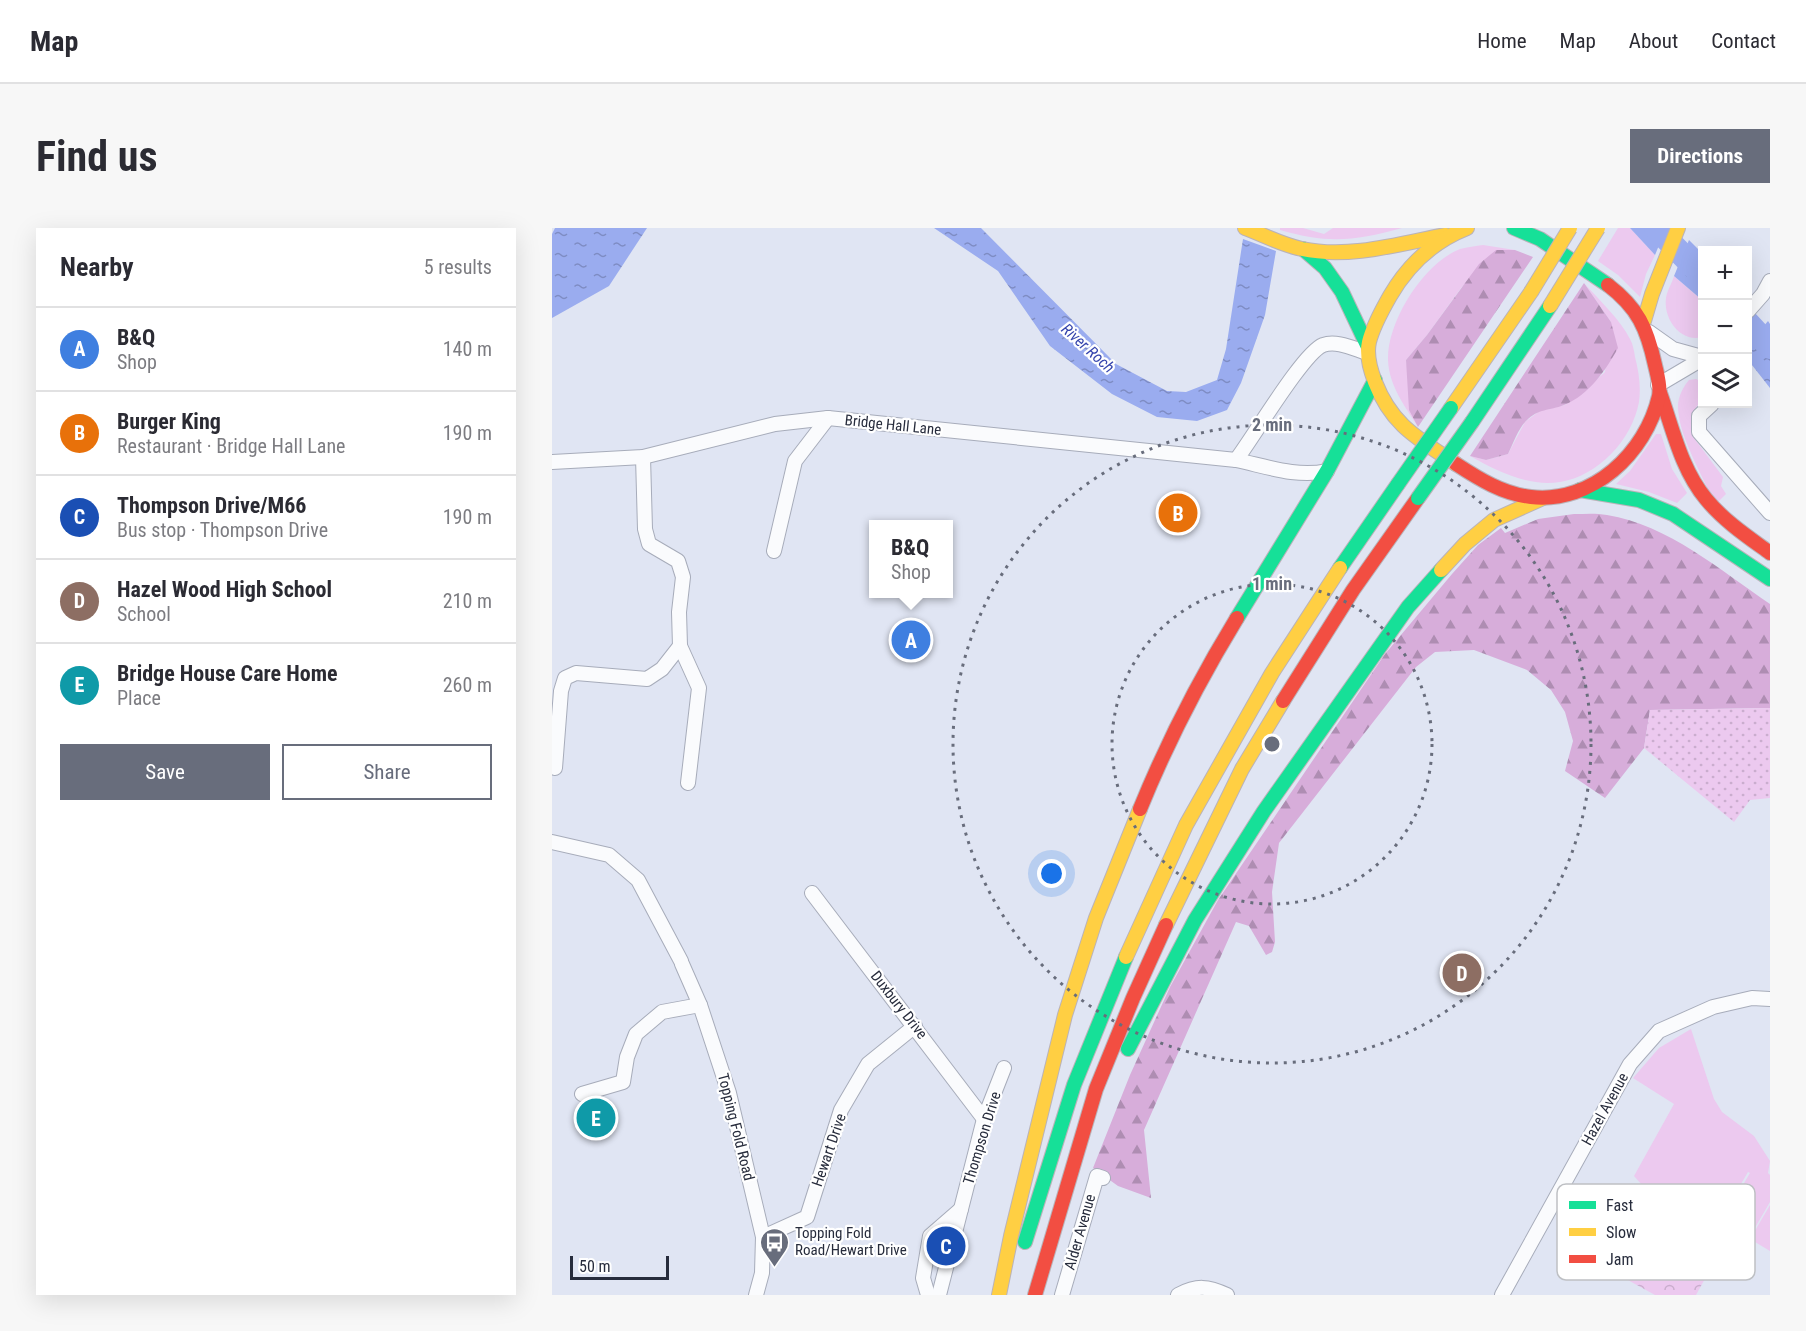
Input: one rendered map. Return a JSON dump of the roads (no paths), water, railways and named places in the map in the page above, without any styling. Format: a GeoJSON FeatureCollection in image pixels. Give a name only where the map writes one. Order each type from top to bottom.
{"type":"FeatureCollection","features":[{"type":"Feature","properties":{"kind":"highway"},"geometry":{"type":"LineString","coordinates":[[1245,228],[1304,249],[1335,251],[1356,250],[1448,234],[1467,228]]}},
{"type":"Feature","properties":{"kind":"highway"},"geometry":{"type":"LineString","coordinates":[[1514,228],[1535,236],[1608,284],[1629,303],[1646,326]]}},
{"type":"Feature","properties":{"kind":"highway"},"geometry":{"type":"LineString","coordinates":[[1011,1295],[1054,1145],[1074,1085],[1132,941],[1186,825],[1272,673],[1330,582],[1531,292],[1570,228]]}},
{"type":"Feature","properties":{"kind":"highway"},"geometry":{"type":"LineString","coordinates":[[1035,1295],[1096,1089],[1133,998],[1184,886],[1242,769],[1353,590],[1472,422],[1550,306],[1598,228]]}},
{"type":"Feature","properties":{"kind":"highway"},"geometry":{"type":"LineString","coordinates":[[1678,228],[1652,294],[1646,326],[1659,389],[1685,463],[1705,498],[1739,530],[1770,553]]}},
{"type":"Feature","properties":{"kind":"highway"},"geometry":{"type":"LineString","coordinates":[[1368,350],[1393,290],[1413,264],[1448,234]]}},
{"type":"Feature","properties":{"kind":"highway"},"geometry":{"type":"LineString","coordinates":[[1304,249],[1325,268],[1342,292],[1368,350],[1375,380],[1386,407],[1411,434],[1483,482],[1520,495],[1543,498]]}},
{"type":"Feature","properties":{"kind":"highway"},"geometry":{"type":"LineString","coordinates":[[999,1295],[1038,1119],[1065,1015],[1093,929],[1154,775],[1221,644],[1327,471],[1375,380]]}},
{"type":"Feature","properties":{"kind":"highway"},"geometry":{"type":"LineString","coordinates":[[1068,1189],[1124,1056],[1195,920],[1264,812],[1408,607],[1465,544],[1494,520],[1543,498],[1580,490],[1610,474],[1636,449],[1648,425],[1659,389]]}},
{"type":"Feature","properties":{"kind":"highway"},"geometry":{"type":"LineString","coordinates":[[1580,490],[1639,500],[1673,513],[1770,579]]}},
{"type":"Feature","properties":{"kind":"street"},"geometry":{"type":"LineString","coordinates":[[1752,306],[1770,281]]}},
{"type":"Feature","properties":{"kind":"street"},"geometry":{"type":"LineString","coordinates":[[1646,326],[1672,349],[1698,357]]}},
{"type":"Feature","properties":{"kind":"street"},"geometry":{"type":"LineString","coordinates":[[1236,460],[1306,358],[1323,345],[1341,344],[1368,350]]}},
{"type":"Feature","properties":{"kind":"street"},"geometry":{"type":"LineString","coordinates":[[1659,389],[1698,361]]}},
{"type":"Feature","properties":{"kind":"street"},"geometry":{"type":"LineString","coordinates":[[1708,408],[1699,416],[1699,432],[1770,513]]}},
{"type":"Feature","properties":{"kind":"street"},"geometry":{"type":"LineString","coordinates":[[774,551],[795,461],[828,418]]}},
{"type":"Feature","properties":{"kind":"street","name":"Bridge Hall Lane"},"geometry":{"type":"LineString","coordinates":[[552,462],[643,457],[775,424],[828,418],[1236,460],[1299,473],[1327,471]]}},
{"type":"Feature","properties":{"kind":"street"},"geometry":{"type":"LineString","coordinates":[[643,457],[645,529],[649,544],[678,561],[683,578],[679,612],[680,646],[699,688],[688,783]]}},
{"type":"Feature","properties":{"kind":"street"},"geometry":{"type":"LineString","coordinates":[[555,768],[561,691],[565,678],[576,673],[647,679],[662,669],[680,646]]}},
{"type":"Feature","properties":{"kind":"street","name":"Topping Fold Road"},"geometry":{"type":"LineString","coordinates":[[552,842],[609,855],[638,880],[681,962],[700,1005],[729,1093],[763,1237],[762,1273],[756,1295]]}},
{"type":"Feature","properties":{"kind":"street","name":"Duxbury Drive"},"geometry":{"type":"LineString","coordinates":[[812,893],[984,1119]]}},
{"type":"Feature","properties":{"kind":"street","name":"Hazel Avenue"},"geometry":{"type":"LineString","coordinates":[[1564,1184],[1630,1064],[1659,1031],[1713,1007],[1752,998],[1770,999]]}},
{"type":"Feature","properties":{"kind":"street"},"geometry":{"type":"LineString","coordinates":[[582,1094],[623,1082],[627,1057],[636,1034],[662,1012],[700,1005]]}},
{"type":"Feature","properties":{"kind":"street","name":"Hewart Drive"},"geometry":{"type":"LineString","coordinates":[[763,1237],[807,1217],[841,1110],[868,1064],[915,1026]]}},
{"type":"Feature","properties":{"kind":"street","name":"Thompson Drive"},"geometry":{"type":"LineString","coordinates":[[939,1295],[984,1119],[1004,1068]]}},
{"type":"Feature","properties":{"kind":"street","name":"Alder Avenue"},"geometry":{"type":"LineString","coordinates":[[1062,1295],[1097,1176],[1103,1178]]}},
{"type":"Feature","properties":{"kind":"street","name":"Hazel Avenue"},"geometry":{"type":"LineString","coordinates":[[1502,1295],[1557,1196]]}},
{"type":"Feature","properties":{"kind":"street"},"geometry":{"type":"LineString","coordinates":[[928,1295],[922,1278],[930,1236],[961,1209]]}},
{"type":"Feature","properties":{"kind":"street"},"geometry":{"type":"LineString","coordinates":[[1178,1295],[1188,1290],[1209,1286],[1227,1295]]}},
{"type":"Feature","properties":{"kind":"water"},"geometry":{"type":"Polygon","coordinates":[[[555,228],[647,228],[609,286],[552,318],[552,234],[555,228]]]}},
{"type":"Feature","properties":{"kind":"water"},"geometry":{"type":"Polygon","coordinates":[[[934,228],[981,228],[1116,364],[1167,391],[1186,392],[1217,380],[1226,349],[1243,239],[1276,251],[1265,315],[1241,383],[1227,410],[1197,421],[1157,417],[1112,394],[1050,346],[998,271],[934,228]]]}},
{"type":"Feature","properties":{"kind":"water"},"geometry":{"type":"Polygon","coordinates":[[[1630,228],[1666,228],[1655,255],[1630,228]]]}},
{"type":"Feature","properties":{"kind":"water"},"geometry":{"type":"Polygon","coordinates":[[[1689,240],[1698,249],[1698,297],[1674,276],[1689,240]]]}},
{"type":"Feature","properties":{"kind":"water"},"geometry":{"type":"Polygon","coordinates":[[[1768,321],[1770,324],[1770,388],[1752,365],[1752,340],[1768,321]]]}},
{"type":"Feature","properties":{"kind":"waterway","name":"River Roch"},"geometry":{"type":"LineString","coordinates":[[1656,228],[1698,271]]}},
{"type":"Feature","properties":{"kind":"waterway","name":"River Roch"},"geometry":{"type":"LineString","coordinates":[[1752,327],[1770,347]]}},
{"type":"Feature","properties":{"kind":"place","name":"Burger King"},"geometry":{"type":"Point","coordinates":[1178,513]}},
{"type":"Feature","properties":{"kind":"place","name":"B&Q"},"geometry":{"type":"Point","coordinates":[911,640]}},
{"type":"Feature","properties":{"kind":"place","name":"Hazel Wood High School"},"geometry":{"type":"Point","coordinates":[1462,973]}},
{"type":"Feature","properties":{"kind":"place","name":"Bridge House Care Home"},"geometry":{"type":"Point","coordinates":[596,1118]}},
{"type":"Feature","properties":{"kind":"place","name":"Thompson Drive/M66"},"geometry":{"type":"Point","coordinates":[946,1246]}},
{"type":"Feature","properties":{"kind":"place","name":"Topping Fold Road/Hewart Drive"},"geometry":{"type":"Point","coordinates":[774,1268]}}]}
